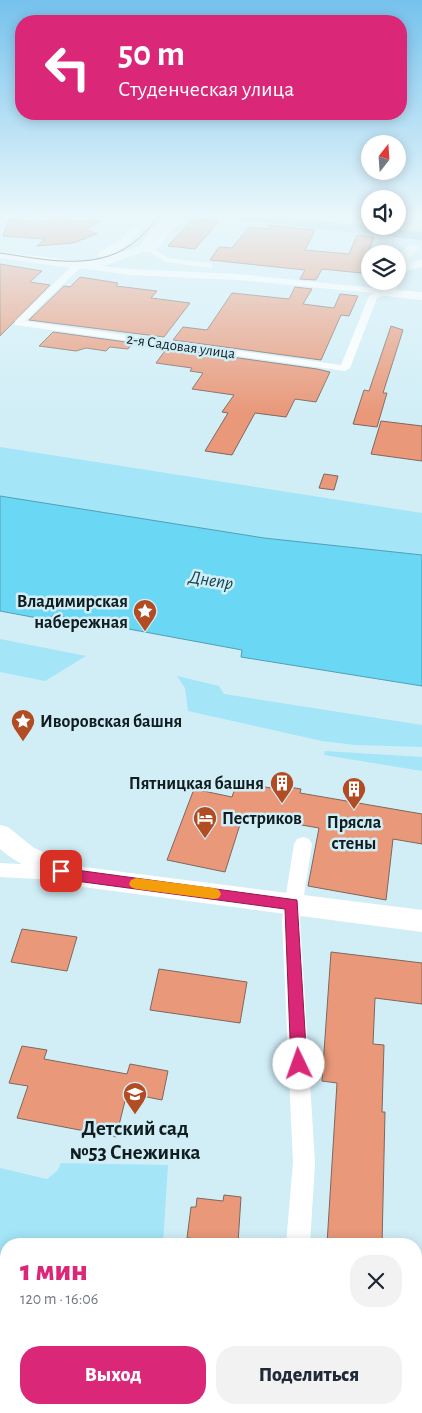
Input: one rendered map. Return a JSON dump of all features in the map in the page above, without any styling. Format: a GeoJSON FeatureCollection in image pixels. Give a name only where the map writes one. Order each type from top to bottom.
{"type":"FeatureCollection","features":[{"type":"Feature","properties":{"kind":"main road"},"geometry":{"type":"LineString","coordinates":[[406,287],[422,296]]}},
{"type":"Feature","properties":{"kind":"main road"},"geometry":{"type":"LineString","coordinates":[[0,834],[22,854],[47,866],[76,876],[422,921]]}},
{"type":"Feature","properties":{"kind":"street","name":"2-я Садовая улица"},"geometry":{"type":"LineString","coordinates":[[60,282],[18,323],[345,368],[373,296],[381,290]]}},
{"type":"Feature","properties":{"kind":"street"},"geometry":{"type":"LineString","coordinates":[[298,1238],[304,1163],[292,904],[303,844]]}},
{"type":"Feature","properties":{"kind":"street"},"geometry":{"type":"LineString","coordinates":[[0,870],[12,869],[76,876]]}},
{"type":"Feature","properties":{"kind":"shaded area"},"geometry":{"type":"Polygon","coordinates":[[[0,447],[422,513],[422,555],[264,538],[0,496],[0,447]]]}},
{"type":"Feature","properties":{"kind":"shaded area"},"geometry":{"type":"Polygon","coordinates":[[[0,639],[86,656],[45,681],[0,672],[0,639]]]}},
{"type":"Feature","properties":{"kind":"shaded area"},"geometry":{"type":"Polygon","coordinates":[[[177,676],[219,686],[224,694],[422,725],[422,747],[355,745],[322,741],[188,711],[185,688],[177,676]]]}},
{"type":"Feature","properties":{"kind":"shaded area"},"geometry":{"type":"Polygon","coordinates":[[[325,751],[422,757],[422,771],[324,755],[325,751]]]}},
{"type":"Feature","properties":{"kind":"shaded area"},"geometry":{"type":"Polygon","coordinates":[[[61,1163],[168,1165],[163,1238],[0,1238],[0,1168],[47,1179],[57,1171],[61,1163]]]}},
{"type":"Feature","properties":{"kind":"water","name":"Днепр"},"geometry":{"type":"Polygon","coordinates":[[[0,496],[264,538],[422,555],[422,686],[241,657],[242,650],[53,615],[48,620],[0,611],[0,496]]]}},
{"type":"Feature","properties":{"kind":"building"},"geometry":{"type":"Polygon","coordinates":[[[0,282],[30,282],[50,285],[0,336],[0,282]]]}},
{"type":"Feature","properties":{"kind":"building"},"geometry":{"type":"Polygon","coordinates":[[[75,282],[111,282],[118,283],[116,286],[157,291],[151,298],[190,303],[164,337],[29,320],[64,286],[70,287],[75,282]]]}},
{"type":"Feature","properties":{"kind":"building"},"geometry":{"type":"Polygon","coordinates":[[[295,287],[312,289],[303,304],[334,308],[340,294],[358,296],[349,316],[341,315],[321,360],[173,340],[183,327],[207,330],[232,293],[289,299],[295,287]]]}},
{"type":"Feature","properties":{"kind":"building"},"geometry":{"type":"Polygon","coordinates":[[[391,326],[403,330],[383,393],[387,393],[377,427],[353,424],[364,390],[369,391],[391,326]]]}},
{"type":"Feature","properties":{"kind":"building"},"geometry":{"type":"Polygon","coordinates":[[[53,332],[133,343],[128,349],[110,347],[106,351],[86,348],[76,351],[39,346],[53,332]]]}},
{"type":"Feature","properties":{"kind":"building"},"geometry":{"type":"Polygon","coordinates":[[[167,348],[330,372],[316,402],[295,399],[286,417],[255,413],[232,455],[205,451],[228,413],[222,412],[234,395],[192,389],[203,373],[190,371],[192,368],[156,363],[167,348]]]}},
{"type":"Feature","properties":{"kind":"building"},"geometry":{"type":"Polygon","coordinates":[[[381,421],[422,426],[422,461],[371,454],[381,421]]]}},
{"type":"Feature","properties":{"kind":"building"},"geometry":{"type":"Polygon","coordinates":[[[324,474],[338,476],[334,490],[319,488],[324,474]]]}},
{"type":"Feature","properties":{"kind":"building"},"geometry":{"type":"Polygon","coordinates":[[[237,782],[271,788],[272,784],[301,789],[300,793],[422,814],[422,844],[393,839],[386,900],[308,886],[319,828],[243,815],[225,872],[167,860],[194,789],[232,797],[237,782]]]}},
{"type":"Feature","properties":{"kind":"building"},"geometry":{"type":"Polygon","coordinates":[[[22,929],[77,937],[67,971],[11,962],[22,929]]]}},
{"type":"Feature","properties":{"kind":"building"},"geometry":{"type":"Polygon","coordinates":[[[331,952],[422,963],[422,1004],[375,998],[373,1044],[384,1045],[382,1112],[385,1112],[382,1238],[327,1238],[337,1083],[322,1081],[331,952]]]}},
{"type":"Feature","properties":{"kind":"building"},"geometry":{"type":"Polygon","coordinates":[[[159,969],[247,982],[240,1023],[150,1010],[159,969]]]}},
{"type":"Feature","properties":{"kind":"building"},"geometry":{"type":"Polygon","coordinates":[[[22,1046],[47,1050],[44,1059],[127,1074],[130,1064],[168,1071],[162,1100],[127,1093],[116,1137],[17,1118],[28,1086],[9,1083],[22,1046]]]}},
{"type":"Feature","properties":{"kind":"building"},"geometry":{"type":"Polygon","coordinates":[[[224,1195],[241,1197],[238,1238],[187,1238],[191,1207],[196,1207],[197,1198],[223,1201],[224,1195]]]}},
{"type":"Feature","properties":{"kind":"slow traffic"},"geometry":{"type":"LineString","coordinates":[[136,884],[214,894]]}},
{"type":"Feature","properties":{"kind":"place","name":"Владимирская набережная"},"geometry":{"type":"Point","coordinates":[145,632]}},
{"type":"Feature","properties":{"kind":"place","name":"Иворовская башня"},"geometry":{"type":"Point","coordinates":[23,742]}},
{"type":"Feature","properties":{"kind":"place","name":"Пятницкая башня"},"geometry":{"type":"Point","coordinates":[282,804]}},
{"type":"Feature","properties":{"kind":"place","name":"Прясла стены"},"geometry":{"type":"Point","coordinates":[354,810]}},
{"type":"Feature","properties":{"kind":"place","name":"Пестриков"},"geometry":{"type":"Point","coordinates":[205,839]}},
{"type":"Feature","properties":{"kind":"place","name":"Детский сад №53 Снежинка"},"geometry":{"type":"Point","coordinates":[135,1115]}},
{"type":"Feature","properties":{"kind":"route"},"geometry":{"type":"LineString","coordinates":[[61,871],[76,876],[292,904],[291,920],[299,1064]]}}]}
